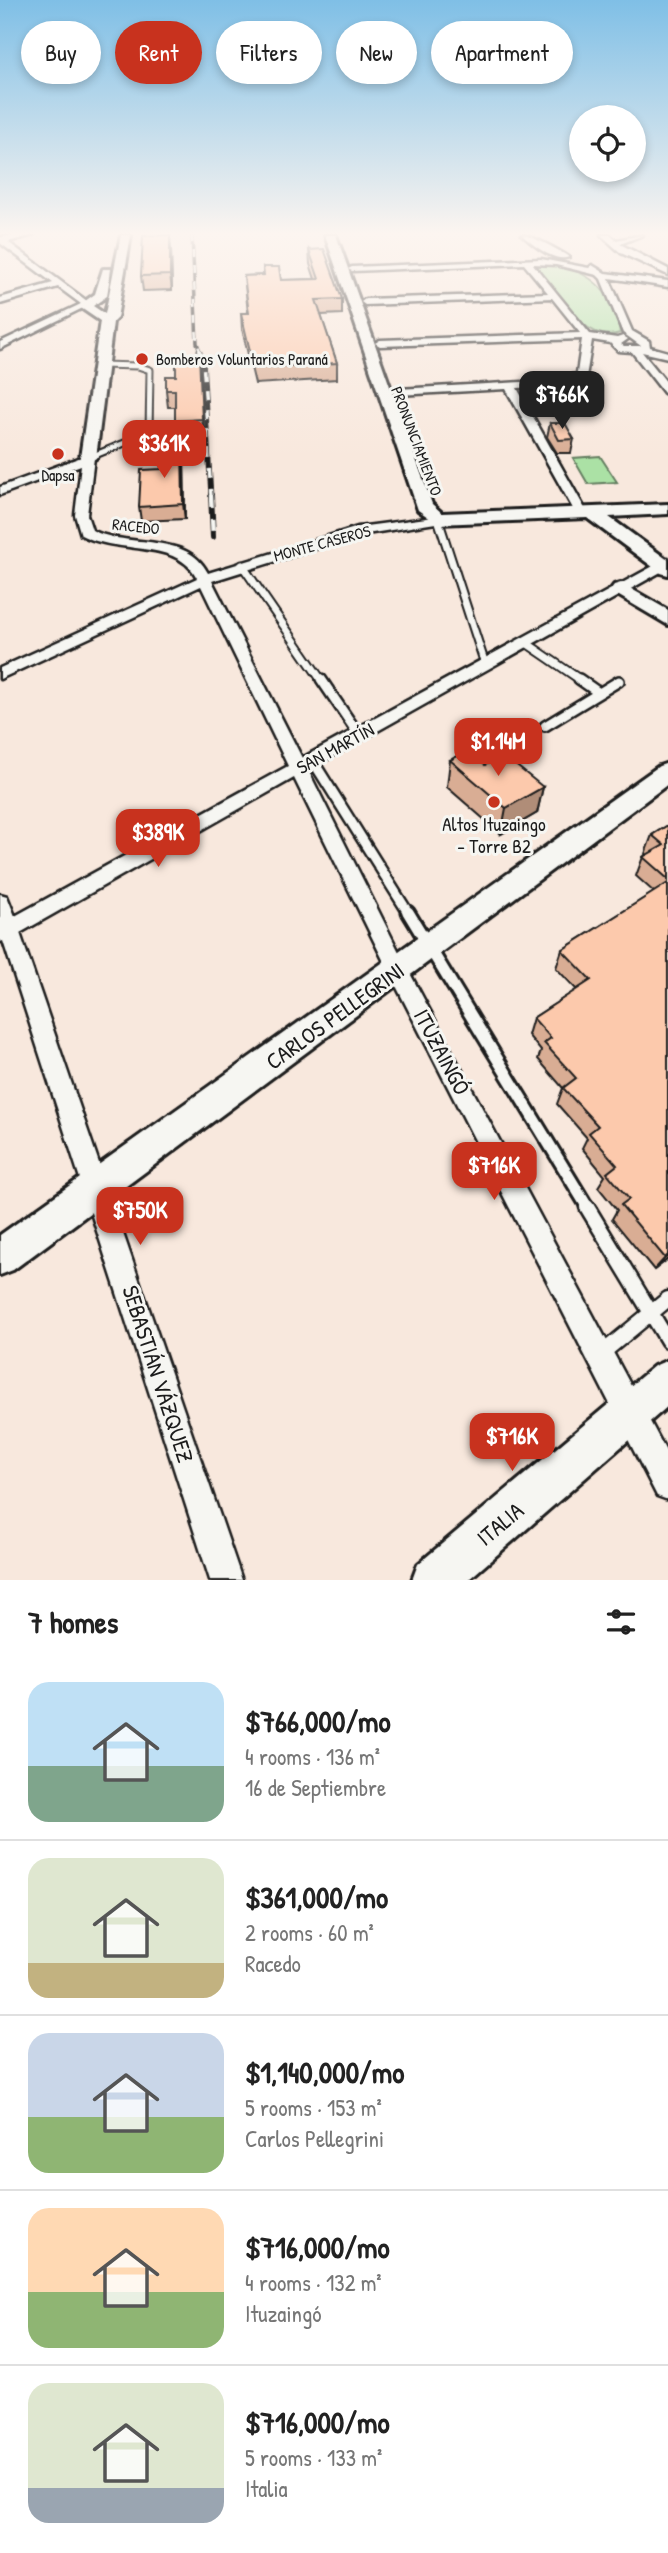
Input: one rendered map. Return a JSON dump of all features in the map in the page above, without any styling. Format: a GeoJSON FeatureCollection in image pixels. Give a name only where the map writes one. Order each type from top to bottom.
{"type":"FeatureCollection","features":[{"type":"Feature","properties":{"kind":"street"},"geometry":{"type":"LineString","coordinates":[[0,346],[81,309]]}},
{"type":"Feature","properties":{"kind":"street"},"geometry":{"type":"LineString","coordinates":[[0,491],[88,458],[110,310],[105,309]]}},
{"type":"Feature","properties":{"kind":"street","name":"PRONUNCIAMIENTO"},"geometry":{"type":"LineString","coordinates":[[358,309],[438,519]]}},
{"type":"Feature","properties":{"kind":"street","name":"PRONUNCIAMIENTO"},"geometry":{"type":"LineString","coordinates":[[367,309],[398,391],[430,501]]}},
{"type":"Feature","properties":{"kind":"street"},"geometry":{"type":"LineString","coordinates":[[398,391],[558,383],[578,378],[585,371],[586,337],[563,309]]}},
{"type":"Feature","properties":{"kind":"street"},"geometry":{"type":"LineString","coordinates":[[618,309],[628,333],[668,391]]}},
{"type":"Feature","properties":{"kind":"street"},"geometry":{"type":"LineString","coordinates":[[380,343],[586,337],[616,341],[668,355]]}},
{"type":"Feature","properties":{"kind":"street"},"geometry":{"type":"LineString","coordinates":[[510,386],[587,513],[666,565]]}},
{"type":"Feature","properties":{"kind":"street","name":"RACEDO"},"geometry":{"type":"LineString","coordinates":[[88,458],[81,515],[86,532],[112,543],[169,547],[187,555],[197,564],[204,579]]}},
{"type":"Feature","properties":{"kind":"street"},"geometry":{"type":"LineString","coordinates":[[412,523],[420,518],[430,501],[500,516]]}},
{"type":"Feature","properties":{"kind":"street","name":"MONTE CASEROS"},"geometry":{"type":"LineString","coordinates":[[0,674],[204,579],[242,565],[359,531],[438,519],[668,509]]}},
{"type":"Feature","properties":{"kind":"street","name":"SAN MARTÍN"},"geometry":{"type":"LineString","coordinates":[[4,931],[666,565]]}},
{"type":"Feature","properties":{"kind":"street","name":"ITUZAINGÓ"},"geometry":{"type":"LineString","coordinates":[[204,579],[305,765],[398,970],[668,1485]]}},
{"type":"Feature","properties":{"kind":"street"},"geometry":{"type":"LineString","coordinates":[[621,589],[668,619]]}},
{"type":"Feature","properties":{"kind":"street","name":"CARLOS PELLEGRINI"},"geometry":{"type":"LineString","coordinates":[[0,1257],[668,773]]}},
{"type":"Feature","properties":{"kind":"street","name":"SEBASTIÁN VÁZQUEZ"},"geometry":{"type":"LineString","coordinates":[[0,902],[4,931],[96,1189],[226,1580]]}},
{"type":"Feature","properties":{"kind":"street","name":"ITALIA"},"geometry":{"type":"LineString","coordinates":[[434,1580],[668,1380]]}},
{"type":"Feature","properties":{"kind":"lane"},"geometry":{"type":"LineString","coordinates":[[88,458],[149,433],[150,370],[101,365]]}},
{"type":"Feature","properties":{"kind":"lane"},"geometry":{"type":"LineString","coordinates":[[438,519],[485,664]]}},
{"type":"Feature","properties":{"kind":"lane"},"geometry":{"type":"LineString","coordinates":[[242,565],[359,735]]}},
{"type":"Feature","properties":{"kind":"lane"},"geometry":{"type":"LineString","coordinates":[[525,642],[599,693]]}},
{"type":"Feature","properties":{"kind":"lane"},"geometry":{"type":"LineString","coordinates":[[545,726],[619,681]]}},
{"type":"Feature","properties":{"kind":"lane"},"geometry":{"type":"LineString","coordinates":[[305,765],[430,947],[668,1341]]}},
{"type":"Feature","properties":{"kind":"lane"},"geometry":{"type":"LineString","coordinates":[[600,1355],[668,1299]]}},
{"type":"Feature","properties":{"kind":"green space"},"geometry":{"type":"Polygon","coordinates":[[[568,309],[613,309],[620,333],[607,335],[594,331],[568,309]]]}},
{"type":"Feature","properties":{"kind":"green space"},"geometry":{"type":"Polygon","coordinates":[[[600,456],[617,482],[588,484],[573,458],[600,456]]]}},
{"type":"Feature","properties":{"kind":"building"},"geometry":{"type":"Polygon","coordinates":[[[248,309],[319,309],[337,363],[254,368],[241,313],[249,313],[248,309]]]}},
{"type":"Feature","properties":{"kind":"building"},"geometry":{"type":"Polygon","coordinates":[[[199,355],[202,419],[175,421],[175,390],[166,390],[166,376],[176,376],[176,356],[199,355]]]}},
{"type":"Feature","properties":{"kind":"building"},"geometry":{"type":"Polygon","coordinates":[[[550,423],[565,423],[574,439],[559,440],[550,423]]]}},
{"type":"Feature","properties":{"kind":"building"},"geometry":{"type":"Polygon","coordinates":[[[182,443],[183,504],[139,507],[141,470],[162,469],[162,444],[182,443]]]}},
{"type":"Feature","properties":{"kind":"building"},"geometry":{"type":"Polygon","coordinates":[[[467,751],[485,765],[503,755],[543,787],[506,808],[450,760],[467,751]]]}},
{"type":"Feature","properties":{"kind":"building"},"geometry":{"type":"Polygon","coordinates":[[[668,825],[668,879],[643,857],[664,845],[652,835],[668,825]]]}},
{"type":"Feature","properties":{"kind":"building"},"geometry":{"type":"Polygon","coordinates":[[[668,883],[668,1255],[665,1258],[621,1205],[629,1199],[607,1173],[617,1165],[589,1133],[598,1126],[563,1088],[576,1078],[544,1043],[551,1038],[533,1018],[591,980],[562,950],[668,883]]]}},
{"type":"Feature","properties":{"kind":"railway"},"geometry":{"type":"LineString","coordinates":[[195,309],[197,343],[200,351]]}},
{"type":"Feature","properties":{"kind":"railway"},"geometry":{"type":"LineString","coordinates":[[199,350],[203,359],[211,497]]}},
{"type":"Feature","properties":{"kind":"railway"},"geometry":{"type":"LineString","coordinates":[[211,495],[213,537]]}},
{"type":"Feature","properties":{"kind":"place","name":"Bomberos Voluntarios Paraná"},"geometry":{"type":"Point","coordinates":[142,359]}},
{"type":"Feature","properties":{"kind":"place","name":"Dapsa"},"geometry":{"type":"Point","coordinates":[58,454]}},
{"type":"Feature","properties":{"kind":"place","name":"Altos Ituzaingo - Torre B2"},"geometry":{"type":"Point","coordinates":[494,802]}}]}
